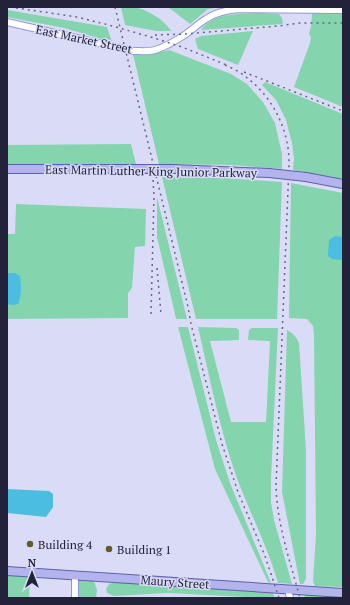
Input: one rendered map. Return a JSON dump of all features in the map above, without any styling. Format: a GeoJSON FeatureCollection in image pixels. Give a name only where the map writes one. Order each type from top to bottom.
{"type":"FeatureCollection","features":[{"type":"Feature","properties":{"kind":"main road","name":"East Martin Luther King Junior Parkway"},"geometry":{"type":"LineString","coordinates":[[7,169],[173,169],[269,173],[306,177],[343,184]]}},
{"type":"Feature","properties":{"kind":"main road","name":"Maury Street"},"geometry":{"type":"LineString","coordinates":[[7,571],[343,593]]}},
{"type":"Feature","properties":{"kind":"street","name":"East Market Street"},"geometry":{"type":"LineString","coordinates":[[7,22],[133,51],[143,51],[155,50],[170,43],[206,19],[226,10],[343,10]]}},
{"type":"Feature","properties":{"kind":"street"},"geometry":{"type":"LineString","coordinates":[[75,575],[75,598]]}},
{"type":"Feature","properties":{"kind":"street"},"geometry":{"type":"LineString","coordinates":[[288,589],[290,598]]}},
{"type":"Feature","properties":{"kind":"green space"},"geometry":{"type":"Polygon","coordinates":[[[121,7],[139,8],[160,19],[171,31],[156,31],[125,25],[121,7]]]}},
{"type":"Feature","properties":{"kind":"green space"},"geometry":{"type":"Polygon","coordinates":[[[168,7],[224,7],[208,9],[190,24],[168,7]]]}},
{"type":"Feature","properties":{"kind":"green space"},"geometry":{"type":"Polygon","coordinates":[[[7,10],[107,27],[112,42],[64,28],[7,17],[7,10]]]}},
{"type":"Feature","properties":{"kind":"green space"},"geometry":{"type":"Polygon","coordinates":[[[312,13],[343,13],[343,107],[294,87],[310,43],[311,37],[309,34],[312,13]]]}},
{"type":"Feature","properties":{"kind":"green space"},"geometry":{"type":"Polygon","coordinates":[[[235,14],[279,14],[282,18],[283,24],[201,30],[206,24],[220,17],[235,14]]]}},
{"type":"Feature","properties":{"kind":"green space"},"geometry":{"type":"Polygon","coordinates":[[[253,31],[238,65],[198,49],[195,39],[201,36],[253,31]]]}},
{"type":"Feature","properties":{"kind":"green space"},"geometry":{"type":"Polygon","coordinates":[[[169,50],[231,74],[247,84],[263,102],[275,123],[282,154],[282,169],[231,165],[159,164],[133,54],[156,53],[169,50]]]}},
{"type":"Feature","properties":{"kind":"green space"},"geometry":{"type":"Polygon","coordinates":[[[265,82],[343,114],[343,179],[293,170],[294,158],[292,143],[286,120],[276,100],[262,85],[265,82]]]}},
{"type":"Feature","properties":{"kind":"green space"},"geometry":{"type":"Polygon","coordinates":[[[131,144],[136,164],[7,164],[7,145],[131,144]]]}},
{"type":"Feature","properties":{"kind":"green space"},"geometry":{"type":"Polygon","coordinates":[[[162,177],[224,178],[282,182],[277,319],[196,319],[162,177]]]}},
{"type":"Feature","properties":{"kind":"green space"},"geometry":{"type":"Polygon","coordinates":[[[291,183],[343,193],[343,587],[315,586],[313,581],[316,535],[314,335],[313,326],[307,319],[289,318],[291,183]]]}},
{"type":"Feature","properties":{"kind":"green space"},"geometry":{"type":"Polygon","coordinates":[[[157,197],[187,319],[176,319],[157,237],[157,197]]]}},
{"type":"Feature","properties":{"kind":"green space"},"geometry":{"type":"Polygon","coordinates":[[[16,204],[146,209],[145,246],[135,247],[132,288],[128,293],[128,318],[7,319],[7,234],[15,234],[16,204]]]}},
{"type":"Feature","properties":{"kind":"green space"},"geometry":{"type":"Polygon","coordinates":[[[178,327],[188,327],[216,440],[230,483],[271,583],[268,582],[215,469],[178,327]]]}},
{"type":"Feature","properties":{"kind":"green space"},"geometry":{"type":"Polygon","coordinates":[[[198,327],[236,328],[239,330],[239,340],[210,341],[231,422],[266,422],[270,341],[248,340],[249,330],[252,328],[278,328],[271,502],[274,520],[292,584],[278,583],[264,544],[238,481],[221,424],[198,327]]]}},
{"type":"Feature","properties":{"kind":"green space"},"geometry":{"type":"Polygon","coordinates":[[[287,330],[294,335],[299,343],[306,450],[306,579],[303,584],[300,584],[282,492],[287,330]]]}},
{"type":"Feature","properties":{"kind":"green space"},"geometry":{"type":"Polygon","coordinates":[[[7,575],[30,576],[29,598],[7,598],[7,575]]]}},
{"type":"Feature","properties":{"kind":"green space"},"geometry":{"type":"Polygon","coordinates":[[[79,580],[94,581],[97,590],[96,598],[79,598],[79,580]]]}},
{"type":"Feature","properties":{"kind":"green space"},"geometry":{"type":"Polygon","coordinates":[[[116,582],[273,593],[275,598],[247,598],[168,593],[114,596],[107,593],[106,589],[109,584],[116,582]]]}},
{"type":"Feature","properties":{"kind":"green space"},"geometry":{"type":"Polygon","coordinates":[[[304,594],[343,597],[343,598],[305,598],[304,594]]]}},
{"type":"Feature","properties":{"kind":"water"},"geometry":{"type":"Polygon","coordinates":[[[335,236],[343,237],[343,260],[332,259],[328,256],[329,240],[335,236]]]}},
{"type":"Feature","properties":{"kind":"water"},"geometry":{"type":"Polygon","coordinates":[[[7,273],[15,273],[20,276],[21,294],[18,304],[7,304],[7,273]]]}},
{"type":"Feature","properties":{"kind":"water"},"geometry":{"type":"Polygon","coordinates":[[[7,489],[49,491],[53,494],[53,507],[46,517],[7,513],[7,489]]]}},
{"type":"Feature","properties":{"kind":"railway"},"geometry":{"type":"LineString","coordinates":[[10,7],[77,17],[109,25],[182,47],[229,66]]}},
{"type":"Feature","properties":{"kind":"railway"},"geometry":{"type":"LineString","coordinates":[[115,7],[191,324],[222,444],[238,492],[265,556],[279,598]]}},
{"type":"Feature","properties":{"kind":"railway"},"geometry":{"type":"LineString","coordinates":[[155,35],[185,34],[300,23],[343,23]]}},
{"type":"Feature","properties":{"kind":"railway"},"geometry":{"type":"LineString","coordinates":[[225,65],[244,75],[265,95],[272,105],[283,128],[289,153],[276,486],[281,528],[300,598]]}},
{"type":"Feature","properties":{"kind":"railway"},"geometry":{"type":"LineString","coordinates":[[244,72],[343,111]]}},
{"type":"Feature","properties":{"kind":"railway"},"geometry":{"type":"LineString","coordinates":[[151,314],[154,197],[153,179]]}},
{"type":"Feature","properties":{"kind":"railway"},"geometry":{"type":"LineString","coordinates":[[157,268],[161,314]]}},
{"type":"Feature","properties":{"kind":"place","name":"Building 4"},"geometry":{"type":"Point","coordinates":[30,544]}},
{"type":"Feature","properties":{"kind":"place","name":"Building 1"},"geometry":{"type":"Point","coordinates":[109,549]}}]}
